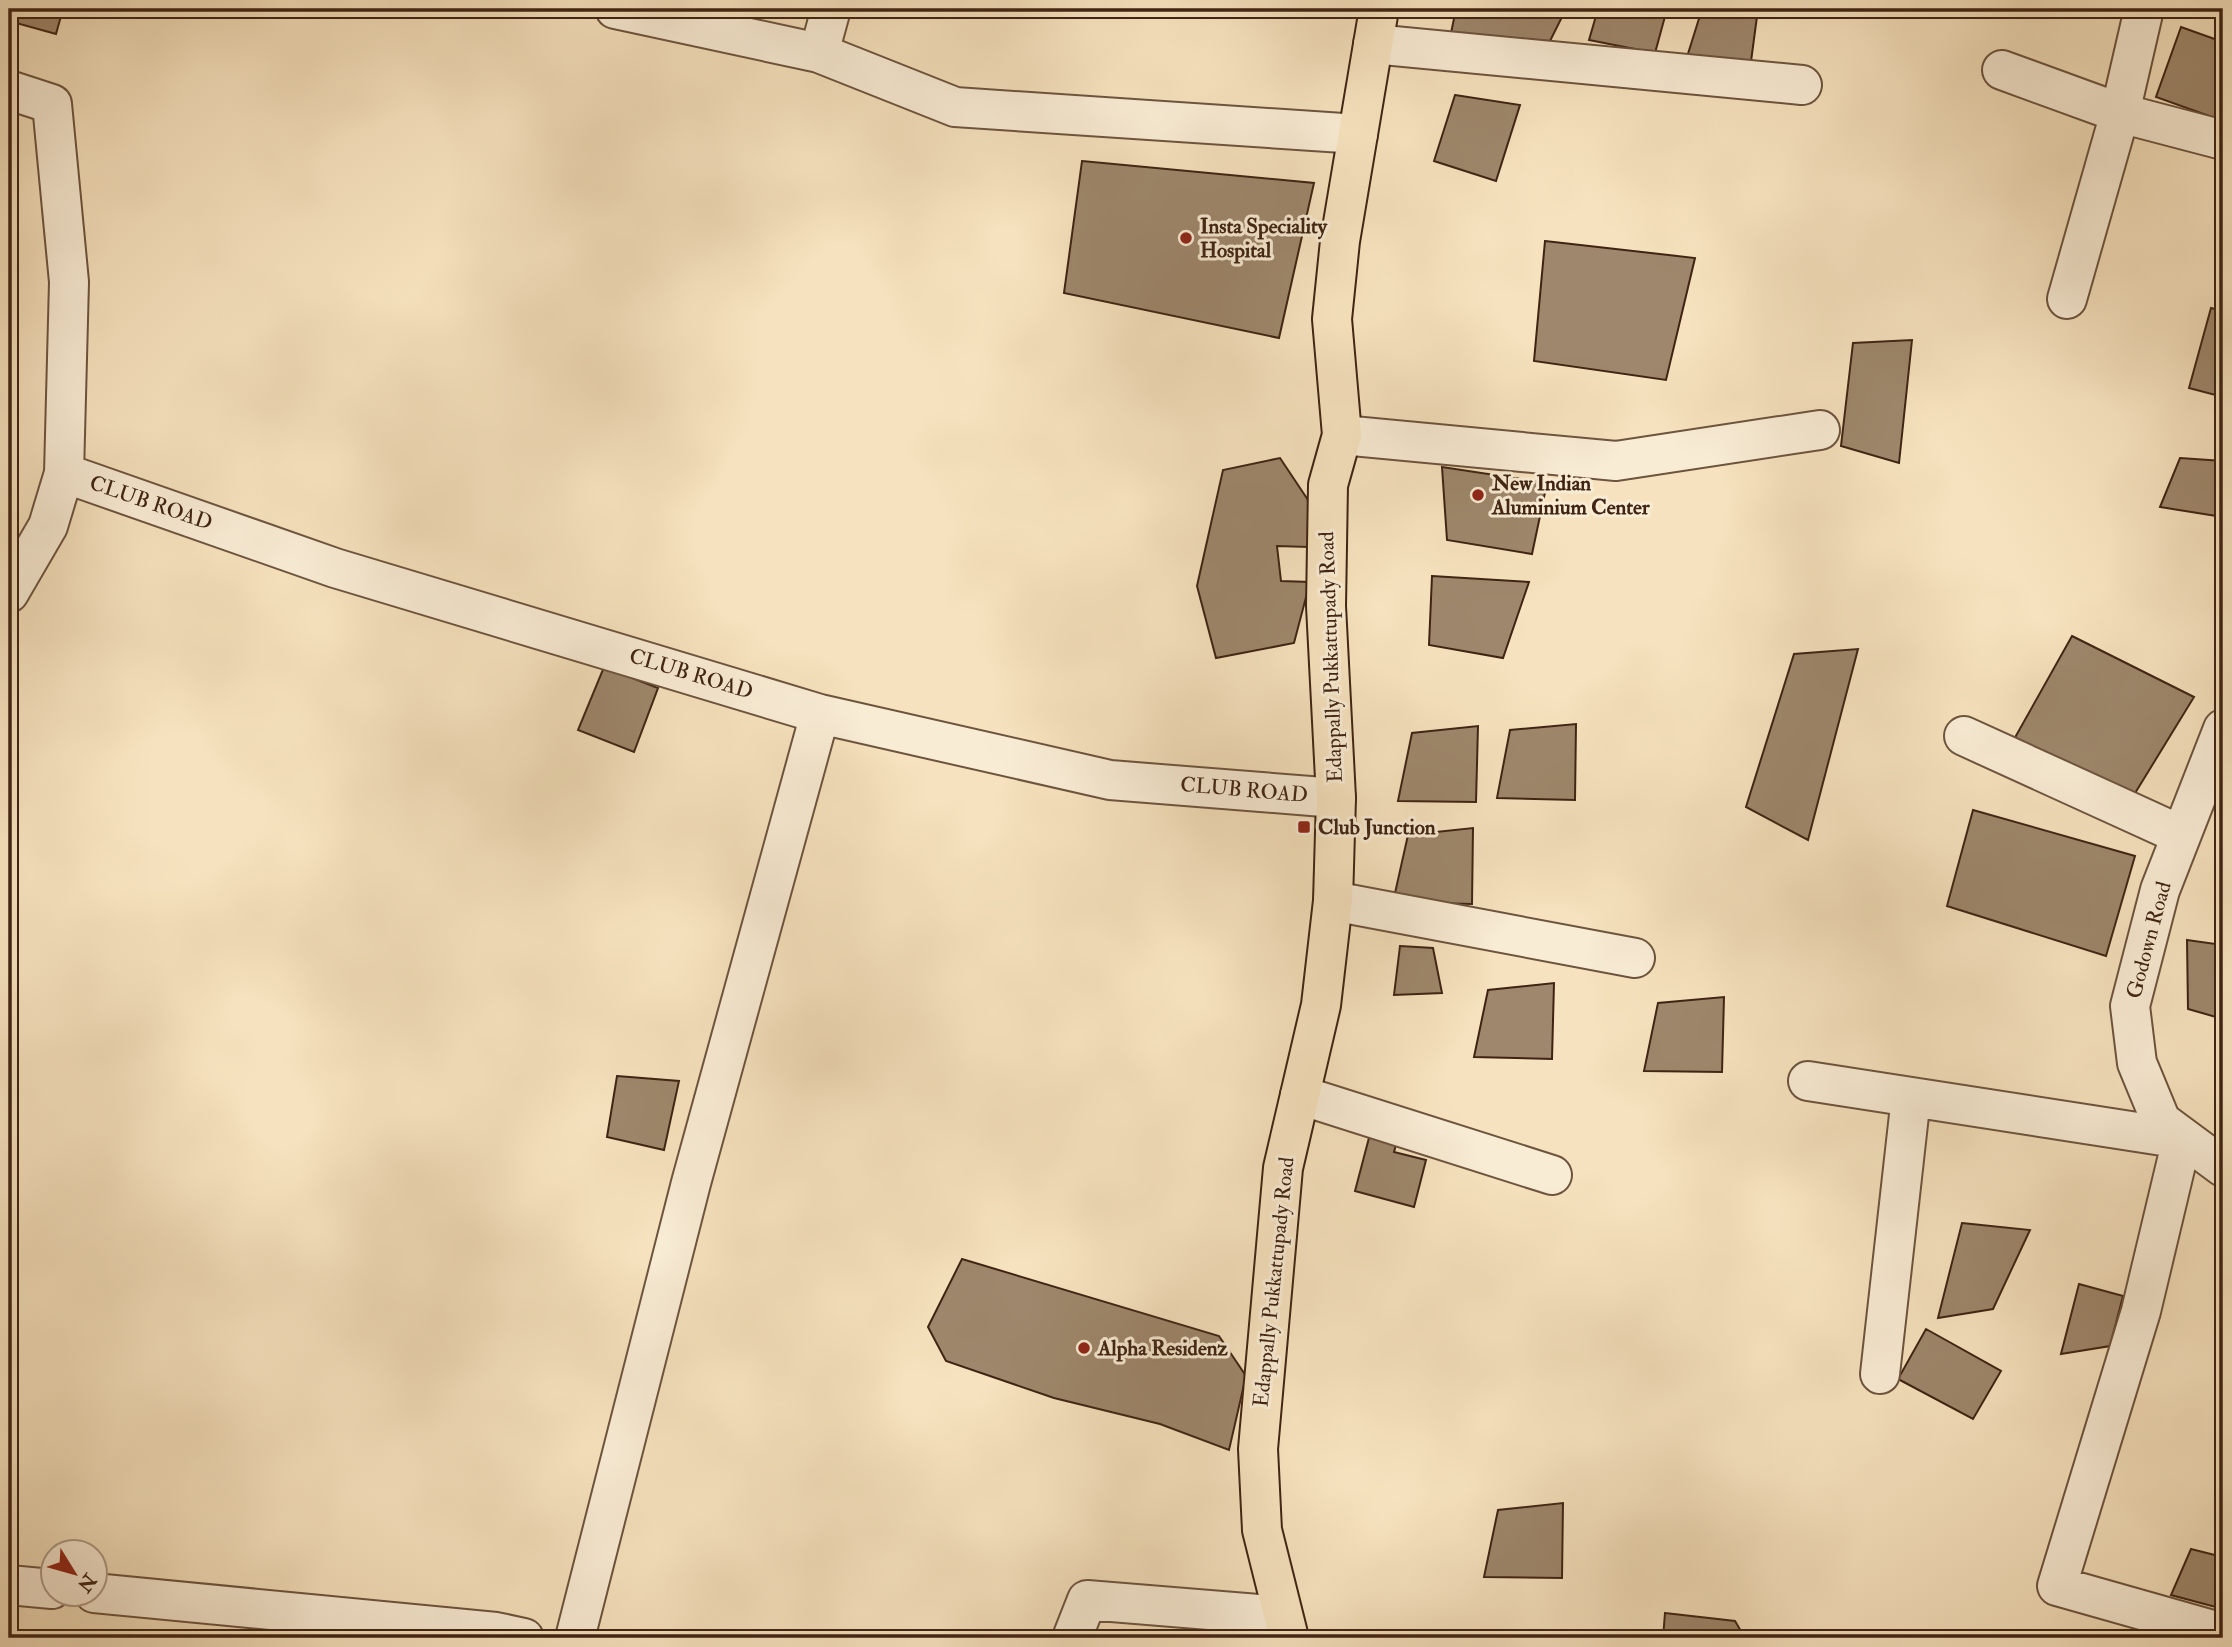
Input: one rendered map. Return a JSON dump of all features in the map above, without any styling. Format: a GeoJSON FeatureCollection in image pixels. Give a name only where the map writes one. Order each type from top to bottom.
{"type":"FeatureCollection","features":[{"type":"Feature","properties":{"kind":"main road","name":"Edappally Pukkattupady Road"},"geometry":{"type":"LineString","coordinates":[[1286,1627],[1262,1530],[1258,1449],[1283,1168],[1321,1005],[1333,901],[1336,798],[1326,606],[1328,485],[1342,435],[1332,319],[1340,241],[1376,27]]}},
{"type":"Feature","properties":{"kind":"street"},"geometry":{"type":"LineString","coordinates":[[615,9],[819,53],[955,107],[1358,134]]}},
{"type":"Feature","properties":{"kind":"street"},"geometry":{"type":"LineString","coordinates":[[819,53],[831,9]]}},
{"type":"Feature","properties":{"kind":"street"},"geometry":{"type":"LineString","coordinates":[[2067,299],[2120,113],[2144,9]]}},
{"type":"Feature","properties":{"kind":"street"},"geometry":{"type":"LineString","coordinates":[[1376,27],[1802,85]]}},
{"type":"Feature","properties":{"kind":"street"},"geometry":{"type":"LineString","coordinates":[[2002,70],[2120,113],[2223,141]]}},
{"type":"Feature","properties":{"kind":"street"},"geometry":{"type":"LineString","coordinates":[[9,90],[52,104],[69,282],[64,473],[48,526],[9,593]]}},
{"type":"Feature","properties":{"kind":"street"},"geometry":{"type":"LineString","coordinates":[[1342,435],[1616,461],[1820,430]]}},
{"type":"Feature","properties":{"kind":"street","name":"CLUB ROAD"},"geometry":{"type":"LineString","coordinates":[[64,473],[335,568],[820,713],[1110,780],[1336,798]]}},
{"type":"Feature","properties":{"kind":"street"},"geometry":{"type":"LineString","coordinates":[[575,1638],[691,1183],[820,713]]}},
{"type":"Feature","properties":{"kind":"street","name":"Godown Road"},"geometry":{"type":"LineString","coordinates":[[2223,729],[2160,890],[2130,1006],[2137,1063],[2161,1121],[2223,1167]]}},
{"type":"Feature","properties":{"kind":"street"},"geometry":{"type":"LineString","coordinates":[[1964,736],[2181,835]]}},
{"type":"Feature","properties":{"kind":"street"},"geometry":{"type":"LineString","coordinates":[[1333,901],[1636,958]]}},
{"type":"Feature","properties":{"kind":"street"},"geometry":{"type":"LineString","coordinates":[[1808,1081],[2182,1139],[2141,1311],[2057,1586],[2223,1633]]}},
{"type":"Feature","properties":{"kind":"street"},"geometry":{"type":"LineString","coordinates":[[1300,1096],[1552,1175]]}},
{"type":"Feature","properties":{"kind":"street"},"geometry":{"type":"LineString","coordinates":[[1881,1374],[1911,1097]]}},
{"type":"Feature","properties":{"kind":"street"},"geometry":{"type":"LineString","coordinates":[[9,1585],[38,1588]]}},
{"type":"Feature","properties":{"kind":"street"},"geometry":{"type":"LineString","coordinates":[[108,1594],[496,1632],[524,1638]]}},
{"type":"Feature","properties":{"kind":"street"},"geometry":{"type":"LineString","coordinates":[[1072,1638],[1087,1600],[1286,1627]]}},
{"type":"Feature","properties":{"kind":"building"},"geometry":{"type":"Polygon","coordinates":[[[9,9],[63,9],[56,34],[9,21],[9,9]]]}},
{"type":"Feature","properties":{"kind":"building"},"geometry":{"type":"Polygon","coordinates":[[[1456,9],[1566,9],[1550,41],[1451,33],[1456,9]]]}},
{"type":"Feature","properties":{"kind":"building"},"geometry":{"type":"Polygon","coordinates":[[[1598,9],[1667,9],[1655,53],[1589,40],[1598,9]]]}},
{"type":"Feature","properties":{"kind":"building"},"geometry":{"type":"Polygon","coordinates":[[[1702,9],[1758,9],[1750,69],[1687,57],[1702,9]]]}},
{"type":"Feature","properties":{"kind":"building"},"geometry":{"type":"Polygon","coordinates":[[[2181,27],[2223,42],[2223,121],[2156,97],[2181,27]]]}},
{"type":"Feature","properties":{"kind":"building"},"geometry":{"type":"Polygon","coordinates":[[[1455,95],[1520,105],[1496,181],[1434,161],[1455,95]]]}},
{"type":"Feature","properties":{"kind":"building","name":"Insta Speciality Hospital"},"geometry":{"type":"Polygon","coordinates":[[[1082,161],[1314,183],[1279,338],[1064,293],[1082,161]]]}},
{"type":"Feature","properties":{"kind":"building"},"geometry":{"type":"Polygon","coordinates":[[[1545,241],[1695,258],[1666,380],[1534,361],[1545,241]]]}},
{"type":"Feature","properties":{"kind":"building"},"geometry":{"type":"Polygon","coordinates":[[[2211,308],[2223,311],[2223,397],[2189,388],[2211,308]]]}},
{"type":"Feature","properties":{"kind":"building"},"geometry":{"type":"Polygon","coordinates":[[[1912,340],[1899,463],[1841,446],[1853,343],[1912,340]]]}},
{"type":"Feature","properties":{"kind":"building"},"geometry":{"type":"Polygon","coordinates":[[[1280,458],[1310,503],[1309,547],[1277,546],[1281,581],[1310,582],[1294,643],[1216,658],[1197,586],[1223,470],[1280,458]]]}},
{"type":"Feature","properties":{"kind":"building"},"geometry":{"type":"Polygon","coordinates":[[[2180,458],[2223,461],[2223,517],[2160,507],[2180,458]]]}},
{"type":"Feature","properties":{"kind":"building"},"geometry":{"type":"Polygon","coordinates":[[[1442,467],[1547,483],[1532,554],[1447,540],[1442,467]]]}},
{"type":"Feature","properties":{"kind":"building"},"geometry":{"type":"Polygon","coordinates":[[[1432,576],[1529,582],[1503,658],[1429,645],[1432,576]]]}},
{"type":"Feature","properties":{"kind":"building"},"geometry":{"type":"Polygon","coordinates":[[[2072,636],[2194,697],[2129,803],[2008,750],[2072,636]]]}},
{"type":"Feature","properties":{"kind":"building"},"geometry":{"type":"Polygon","coordinates":[[[1858,649],[1808,840],[1746,807],[1794,654],[1858,649]]]}},
{"type":"Feature","properties":{"kind":"building"},"geometry":{"type":"Polygon","coordinates":[[[604,667],[658,688],[634,752],[578,730],[604,667]]]}},
{"type":"Feature","properties":{"kind":"building"},"geometry":{"type":"Polygon","coordinates":[[[1576,724],[1575,800],[1497,798],[1510,730],[1576,724]]]}},
{"type":"Feature","properties":{"kind":"building"},"geometry":{"type":"Polygon","coordinates":[[[1478,726],[1476,802],[1398,801],[1412,733],[1478,726]]]}},
{"type":"Feature","properties":{"kind":"building"},"geometry":{"type":"Polygon","coordinates":[[[1973,810],[2135,856],[2106,956],[1947,906],[1973,810]]]}},
{"type":"Feature","properties":{"kind":"building"},"geometry":{"type":"Polygon","coordinates":[[[1473,828],[1472,904],[1393,902],[1408,835],[1473,828]]]}},
{"type":"Feature","properties":{"kind":"building"},"geometry":{"type":"Polygon","coordinates":[[[2187,940],[2223,945],[2223,1019],[2188,1009],[2187,940]]]}},
{"type":"Feature","properties":{"kind":"building"},"geometry":{"type":"Polygon","coordinates":[[[1400,946],[1433,948],[1442,993],[1394,995],[1400,946]]]}},
{"type":"Feature","properties":{"kind":"building"},"geometry":{"type":"Polygon","coordinates":[[[1554,983],[1552,1059],[1474,1057],[1488,990],[1554,983]]]}},
{"type":"Feature","properties":{"kind":"building"},"geometry":{"type":"Polygon","coordinates":[[[1724,997],[1722,1072],[1644,1071],[1658,1003],[1724,997]]]}},
{"type":"Feature","properties":{"kind":"building"},"geometry":{"type":"Polygon","coordinates":[[[617,1076],[679,1081],[664,1150],[607,1137],[617,1076]]]}},
{"type":"Feature","properties":{"kind":"building"},"geometry":{"type":"Polygon","coordinates":[[[1370,1134],[1397,1141],[1394,1152],[1426,1160],[1414,1207],[1355,1191],[1370,1134]]]}},
{"type":"Feature","properties":{"kind":"building"},"geometry":{"type":"Polygon","coordinates":[[[1962,1223],[2030,1230],[1993,1309],[1938,1318],[1962,1223]]]}},
{"type":"Feature","properties":{"kind":"building","name":"Alpha Residenz"},"geometry":{"type":"Polygon","coordinates":[[[962,1259],[1219,1336],[1246,1376],[1229,1450],[1160,1424],[1054,1398],[946,1361],[928,1327],[962,1259]]]}},
{"type":"Feature","properties":{"kind":"building"},"geometry":{"type":"Polygon","coordinates":[[[2079,1284],[2123,1296],[2110,1346],[2061,1354],[2079,1284]]]}},
{"type":"Feature","properties":{"kind":"building"},"geometry":{"type":"Polygon","coordinates":[[[1926,1329],[2001,1371],[1973,1419],[1898,1379],[1926,1329]]]}},
{"type":"Feature","properties":{"kind":"building"},"geometry":{"type":"Polygon","coordinates":[[[1563,1503],[1562,1578],[1484,1577],[1498,1510],[1563,1503]]]}},
{"type":"Feature","properties":{"kind":"building"},"geometry":{"type":"Polygon","coordinates":[[[2191,1549],[2223,1557],[2223,1609],[2171,1595],[2191,1549]]]}},
{"type":"Feature","properties":{"kind":"building"},"geometry":{"type":"Polygon","coordinates":[[[1665,1613],[1735,1621],[1745,1638],[1663,1638],[1665,1613]]]}},
{"type":"Feature","properties":{"kind":"place","name":"Insta Speciality Hospital"},"geometry":{"type":"Point","coordinates":[1186,238]}},
{"type":"Feature","properties":{"kind":"place","name":"New Indian Aluminium Center"},"geometry":{"type":"Point","coordinates":[1478,495]}},
{"type":"Feature","properties":{"kind":"place","name":"Club Junction"},"geometry":{"type":"Point","coordinates":[1304,827]}},
{"type":"Feature","properties":{"kind":"place","name":"Alpha Residenz"},"geometry":{"type":"Point","coordinates":[1084,1348]}}]}
